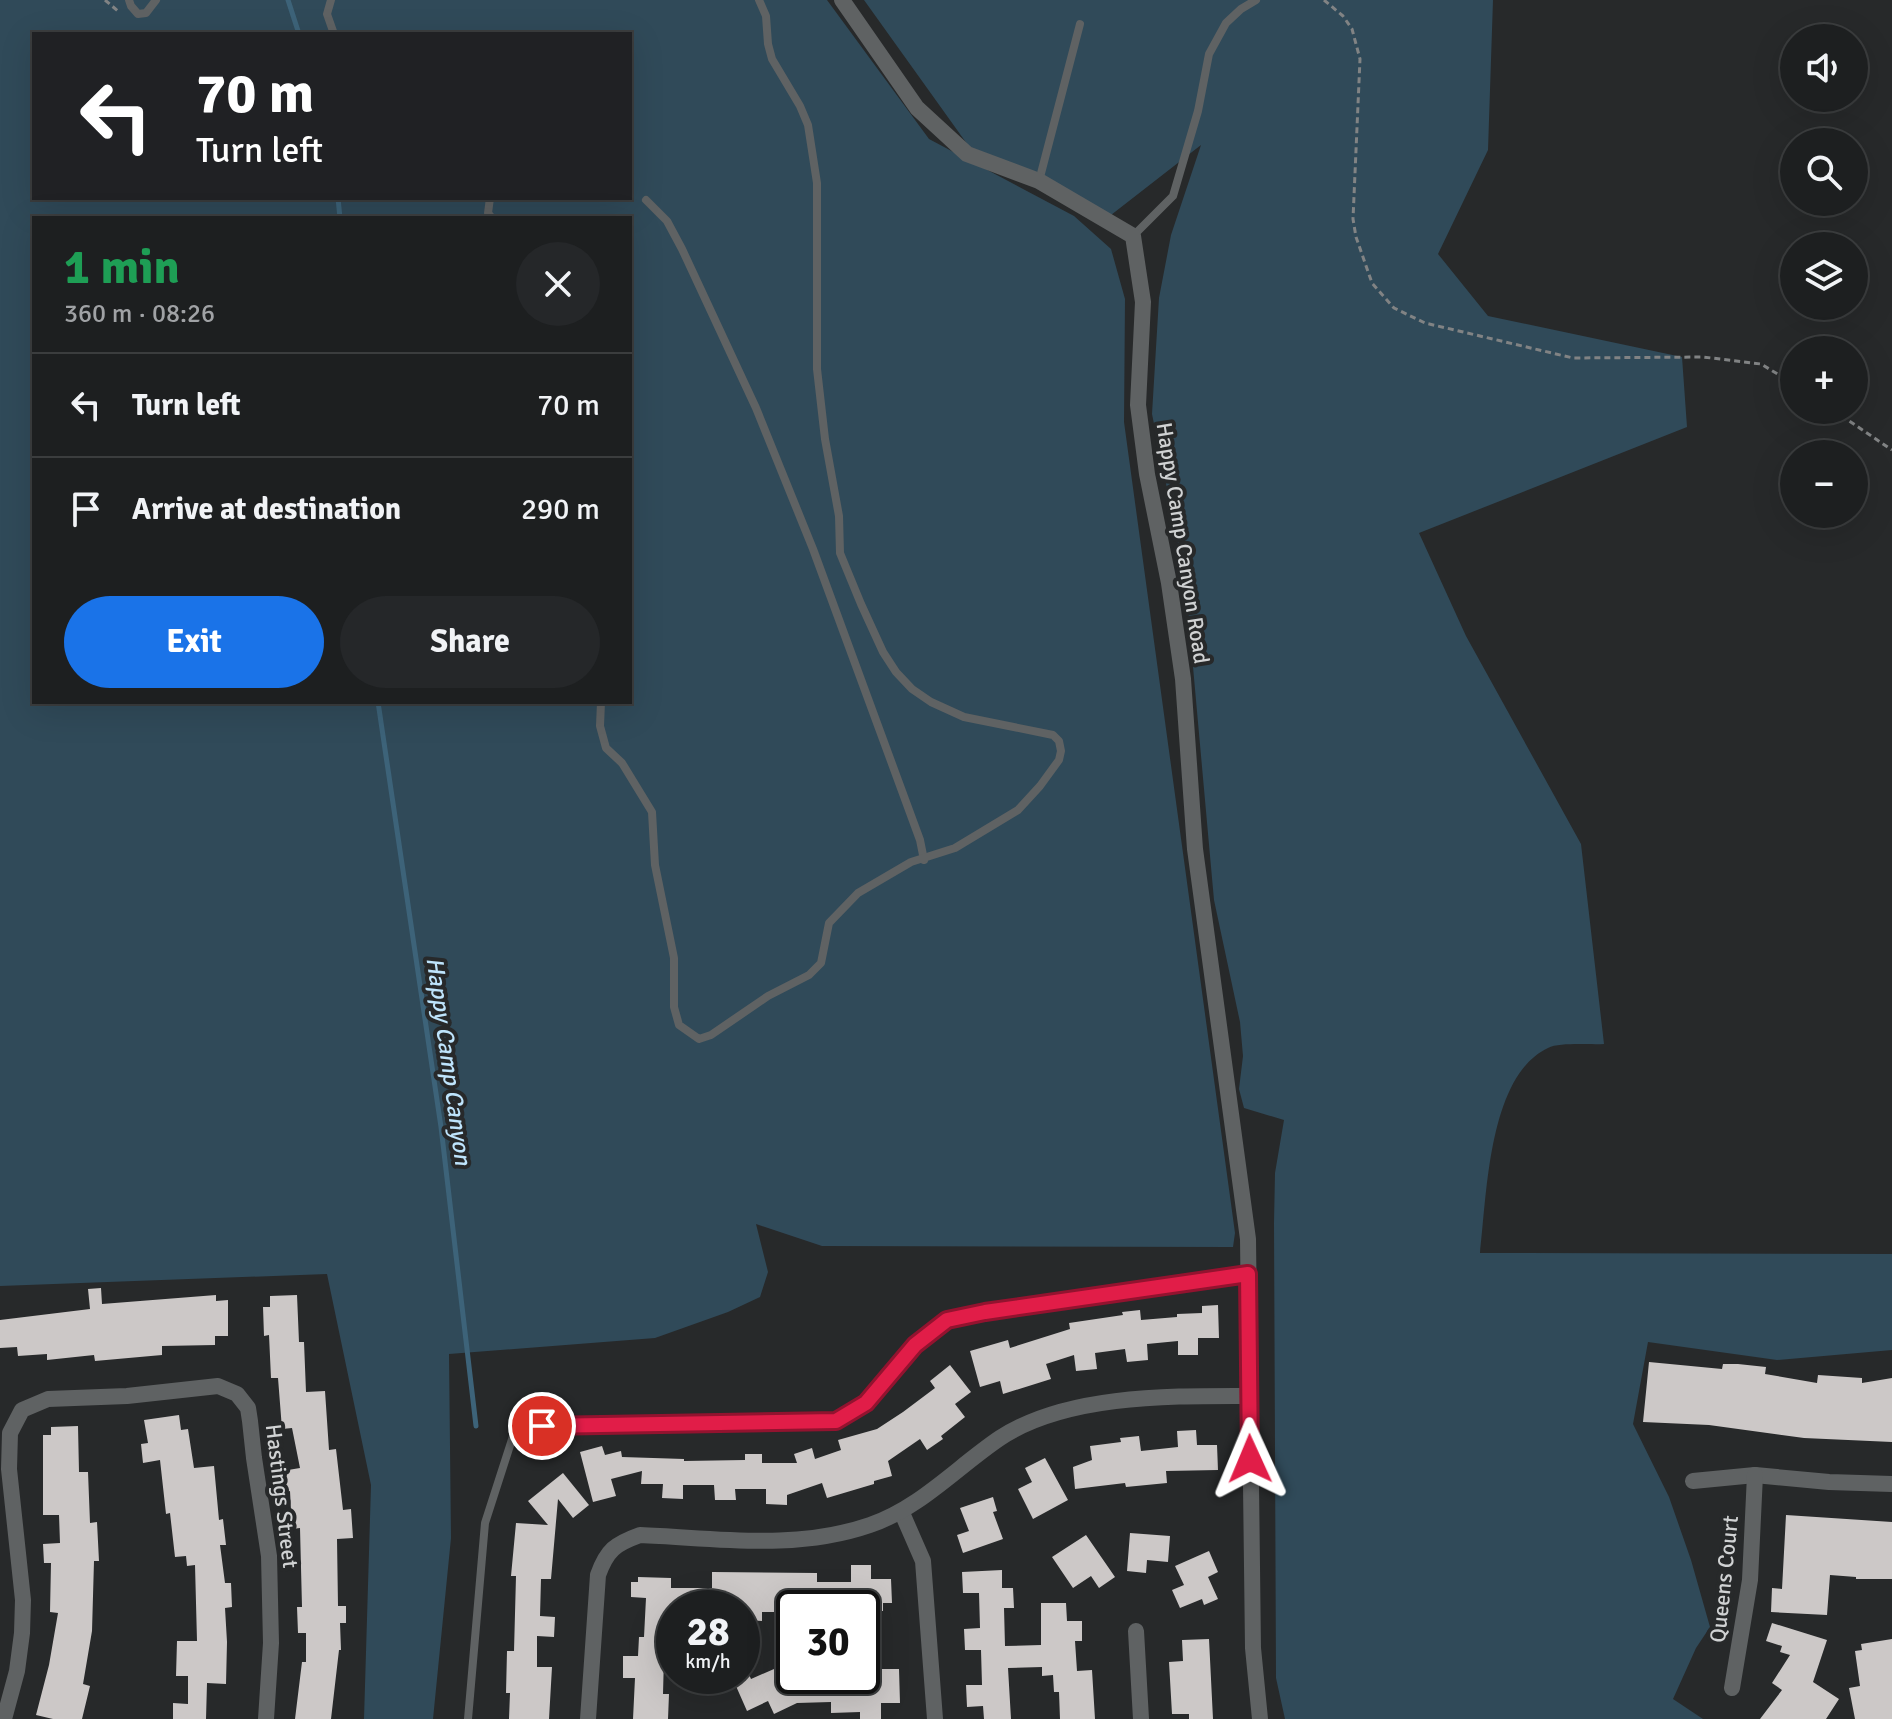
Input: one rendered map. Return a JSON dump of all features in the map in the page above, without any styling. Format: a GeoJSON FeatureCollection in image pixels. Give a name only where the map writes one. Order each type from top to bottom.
{"type":"FeatureCollection","features":[{"type":"Feature","properties":{"kind":"street"},"geometry":{"type":"LineString","coordinates":[[842,0],[917,108],[967,154],[1039,181],[1133,236]]}},
{"type":"Feature","properties":{"kind":"street","name":"Happy Camp Canyon Road"},"geometry":{"type":"LineString","coordinates":[[1133,236],[1143,302],[1138,405],[1183,679],[1195,849],[1248,1239],[1253,1648],[1260,1719]]}},
{"type":"Feature","properties":{"kind":"street","name":"Hastings Street"},"geometry":{"type":"LineString","coordinates":[[4,1719],[17,1671],[22,1633],[23,1600],[9,1469],[10,1433],[22,1410],[48,1399],[127,1396],[218,1386],[237,1394],[248,1408],[269,1556],[271,1643],[266,1719]]}},
{"type":"Feature","properties":{"kind":"street"},"geometry":{"type":"LineString","coordinates":[[588,1719],[598,1575],[604,1557],[620,1542],[640,1535],[779,1542],[854,1529],[902,1513],[1003,1436],[1048,1416],[1108,1402],[1165,1396],[1249,1396]]}},
{"type":"Feature","properties":{"kind":"street"},"geometry":{"type":"LineString","coordinates":[[1693,1481],[1755,1475],[1892,1484]]}},
{"type":"Feature","properties":{"kind":"street","name":"Queens Court"},"geometry":{"type":"LineString","coordinates":[[1732,1688],[1750,1580],[1755,1475]]}},
{"type":"Feature","properties":{"kind":"street"},"geometry":{"type":"LineString","coordinates":[[902,1513],[923,1561],[935,1719]]}},
{"type":"Feature","properties":{"kind":"street"},"geometry":{"type":"LineString","coordinates":[[1136,1631],[1141,1719]]}},
{"type":"Feature","properties":{"kind":"lane"},"geometry":{"type":"LineString","coordinates":[[129,0],[138,14],[146,13],[156,0]]}},
{"type":"Feature","properties":{"kind":"lane"},"geometry":{"type":"LineString","coordinates":[[331,0],[327,14],[333,32]]}},
{"type":"Feature","properties":{"kind":"lane"},"geometry":{"type":"LineString","coordinates":[[601,704],[600,726],[606,748],[622,763],[652,812],[655,865],[674,958],[674,1007],[679,1025],[699,1039],[711,1035],[768,996],[809,975],[821,963],[829,923],[858,893],[911,862],[955,848],[1018,810],[1053,769],[1061,751],[1059,741],[1053,735],[964,717],[931,702],[912,689],[883,652],[850,578],[840,553],[839,516],[825,439],[817,369],[815,157],[804,115],[772,59],[768,24],[759,0]]}},
{"type":"Feature","properties":{"kind":"lane"},"geometry":{"type":"LineString","coordinates":[[1133,236],[1173,196],[1198,111],[1209,54],[1226,23],[1256,0]]}},
{"type":"Feature","properties":{"kind":"lane"},"geometry":{"type":"LineString","coordinates":[[1039,181],[1080,24]]}},
{"type":"Feature","properties":{"kind":"lane"},"geometry":{"type":"LineString","coordinates":[[646,200],[667,221],[682,249],[756,408],[813,549],[920,840],[924,860]]}},
{"type":"Feature","properties":{"kind":"lane"},"geometry":{"type":"LineString","coordinates":[[468,1719],[485,1523],[516,1427],[836,1421],[866,1403],[915,1345],[947,1320],[1248,1274]]}},
{"type":"Feature","properties":{"kind":"path"},"geometry":{"type":"LineString","coordinates":[[1324,0],[1343,16],[1352,29],[1360,59],[1353,219],[1372,283],[1394,308],[1425,323],[1573,358],[1703,357],[1761,364],[1780,376]]}},
{"type":"Feature","properties":{"kind":"path"},"geometry":{"type":"LineString","coordinates":[[1854,424],[1892,450]]}},
{"type":"Feature","properties":{"kind":"shaded area"},"geometry":{"type":"Polygon","coordinates":[[[0,0],[827,0],[929,139],[1074,216],[1111,249],[1125,299],[1124,422],[1235,1233],[1233,1247],[822,1246],[756,1224],[768,1272],[760,1297],[728,1312],[655,1338],[449,1354],[451,1538],[433,1719],[364,1719],[371,1485],[327,1274],[0,1286],[0,0]]]}},
{"type":"Feature","properties":{"kind":"shaded area"},"geometry":{"type":"Polygon","coordinates":[[[864,0],[1493,0],[1488,150],[1438,254],[1488,316],[1682,357],[1687,427],[1419,533],[1466,636],[1581,844],[1604,1044],[1567,1044],[1548,1048],[1528,1063],[1513,1084],[1494,1140],[1480,1253],[1892,1254],[1892,1350],[1777,1360],[1648,1342],[1633,1424],[1669,1497],[1710,1627],[1696,1648],[1673,1699],[1703,1719],[1285,1719],[1276,1678],[1274,1223],[1275,1173],[1284,1120],[1244,1108],[1239,1089],[1243,1056],[1240,1022],[1214,900],[1185,578],[1152,414],[1159,298],[1171,235],[1201,145],[1111,215],[970,148],[864,0]]]}},
{"type":"Feature","properties":{"kind":"building"},"geometry":{"type":"Polygon","coordinates":[[[101,1288],[102,1304],[216,1295],[216,1301],[228,1300],[228,1336],[215,1336],[215,1345],[162,1346],[162,1355],[95,1361],[94,1355],[47,1360],[47,1354],[18,1356],[17,1347],[0,1348],[0,1320],[90,1309],[88,1289],[101,1288]]]}},
{"type":"Feature","properties":{"kind":"building"},"geometry":{"type":"Polygon","coordinates":[[[297,1295],[299,1342],[304,1342],[306,1392],[325,1391],[329,1450],[336,1449],[343,1510],[351,1509],[353,1538],[337,1539],[338,1606],[346,1606],[346,1623],[340,1623],[341,1650],[331,1719],[295,1719],[302,1662],[306,1662],[306,1633],[298,1633],[297,1607],[302,1607],[300,1528],[292,1529],[290,1491],[286,1492],[282,1471],[300,1468],[292,1428],[282,1429],[278,1378],[271,1378],[269,1335],[264,1336],[263,1307],[270,1307],[270,1296],[297,1295]]]}},
{"type":"Feature","properties":{"kind":"building"},"geometry":{"type":"Polygon","coordinates":[[[1218,1305],[1219,1338],[1198,1338],[1198,1355],[1178,1355],[1178,1341],[1147,1344],[1148,1360],[1127,1362],[1125,1349],[1095,1353],[1097,1369],[1076,1371],[1074,1355],[1046,1364],[1051,1379],[1003,1394],[1000,1381],[980,1387],[970,1351],[1008,1340],[1010,1348],[1070,1329],[1069,1323],[1123,1315],[1122,1312],[1140,1310],[1141,1320],[1202,1313],[1202,1306],[1218,1305]]]}},
{"type":"Feature","properties":{"kind":"building"},"geometry":{"type":"Polygon","coordinates":[[[1649,1362],[1722,1369],[1723,1364],[1766,1367],[1765,1374],[1817,1383],[1818,1375],[1862,1378],[1862,1383],[1892,1378],[1892,1442],[1804,1438],[1709,1425],[1643,1422],[1649,1362]]]}},
{"type":"Feature","properties":{"kind":"building"},"geometry":{"type":"Polygon","coordinates":[[[950,1365],[971,1392],[955,1404],[965,1417],[927,1450],[920,1439],[888,1461],[892,1476],[874,1481],[874,1484],[827,1498],[822,1483],[787,1495],[787,1505],[766,1504],[766,1489],[735,1489],[736,1500],[715,1500],[714,1485],[683,1485],[683,1499],[662,1498],[663,1484],[641,1484],[642,1471],[611,1479],[616,1496],[593,1502],[580,1452],[602,1446],[605,1455],[621,1451],[622,1457],[684,1461],[745,1460],[745,1454],[762,1454],[762,1463],[797,1463],[794,1454],[812,1448],[815,1459],[841,1450],[838,1440],[877,1429],[903,1412],[935,1388],[930,1381],[950,1365]]]}},
{"type":"Feature","properties":{"kind":"building"},"geometry":{"type":"Polygon","coordinates":[[[179,1415],[181,1430],[188,1429],[194,1468],[214,1466],[219,1520],[223,1519],[226,1545],[220,1545],[225,1583],[231,1583],[232,1607],[225,1608],[226,1684],[207,1683],[206,1719],[173,1719],[173,1703],[188,1704],[188,1676],[176,1676],[177,1641],[197,1641],[195,1565],[187,1566],[186,1556],[175,1557],[160,1460],[143,1463],[141,1444],[148,1443],[144,1420],[179,1415]]]}},
{"type":"Feature","properties":{"kind":"building"},"geometry":{"type":"Polygon","coordinates":[[[78,1426],[79,1472],[88,1472],[90,1523],[97,1522],[99,1561],[94,1561],[92,1631],[83,1684],[90,1686],[82,1719],[53,1719],[36,1715],[58,1613],[50,1612],[51,1563],[44,1563],[43,1544],[60,1543],[59,1515],[43,1515],[43,1435],[51,1435],[51,1427],[78,1426]]]}},
{"type":"Feature","properties":{"kind":"building"},"geometry":{"type":"Polygon","coordinates":[[[1196,1430],[1197,1445],[1217,1445],[1218,1470],[1166,1471],[1167,1483],[1126,1487],[1125,1483],[1075,1489],[1073,1467],[1092,1460],[1090,1446],[1139,1436],[1141,1451],[1178,1447],[1177,1431],[1196,1430]]]}},
{"type":"Feature","properties":{"kind":"building"},"geometry":{"type":"Polygon","coordinates":[[[1045,1458],[1068,1500],[1033,1519],[1018,1489],[1032,1482],[1025,1468],[1045,1458]]]}},
{"type":"Feature","properties":{"kind":"building"},"geometry":{"type":"Polygon","coordinates":[[[563,1473],[589,1505],[573,1518],[558,1499],[551,1579],[541,1579],[540,1616],[555,1617],[554,1637],[537,1636],[537,1667],[552,1667],[549,1719],[509,1719],[507,1651],[514,1651],[516,1576],[511,1576],[516,1523],[548,1525],[528,1501],[563,1473]]]}},
{"type":"Feature","properties":{"kind":"building"},"geometry":{"type":"Polygon","coordinates":[[[993,1497],[997,1511],[993,1512],[1003,1539],[963,1553],[957,1535],[969,1531],[960,1508],[993,1497]]]}},
{"type":"Feature","properties":{"kind":"building"},"geometry":{"type":"Polygon","coordinates":[[[1786,1515],[1892,1522],[1892,1579],[1830,1575],[1827,1615],[1771,1612],[1772,1588],[1782,1589],[1786,1515]]]}},
{"type":"Feature","properties":{"kind":"building"},"geometry":{"type":"Polygon","coordinates":[[[1130,1533],[1170,1536],[1168,1562],[1147,1560],[1146,1573],[1127,1571],[1130,1533]]]}},
{"type":"Feature","properties":{"kind":"building"},"geometry":{"type":"Polygon","coordinates":[[[1086,1535],[1115,1577],[1099,1588],[1091,1576],[1073,1588],[1052,1557],[1086,1535]]]}},
{"type":"Feature","properties":{"kind":"building"},"geometry":{"type":"Polygon","coordinates":[[[1209,1551],[1218,1572],[1208,1577],[1218,1599],[1204,1605],[1202,1599],[1180,1608],[1172,1590],[1184,1585],[1175,1566],[1209,1551]]]}},
{"type":"Feature","properties":{"kind":"building"},"geometry":{"type":"Polygon","coordinates":[[[851,1565],[871,1565],[871,1579],[891,1579],[892,1603],[883,1603],[883,1611],[880,1611],[880,1590],[776,1590],[776,1612],[762,1612],[762,1621],[760,1590],[656,1590],[656,1694],[669,1694],[668,1719],[633,1719],[635,1678],[623,1678],[623,1656],[638,1656],[639,1637],[644,1637],[646,1598],[631,1597],[631,1582],[638,1582],[638,1577],[671,1578],[671,1588],[712,1588],[712,1572],[817,1573],[817,1582],[851,1582],[851,1565]]]}},
{"type":"Feature","properties":{"kind":"building"},"geometry":{"type":"Polygon","coordinates":[[[1002,1570],[1002,1588],[1013,1588],[1014,1608],[1004,1608],[1005,1646],[1041,1645],[1041,1603],[1066,1603],[1067,1621],[1082,1621],[1082,1641],[1075,1641],[1077,1671],[1092,1670],[1095,1719],[1060,1719],[1059,1692],[1054,1692],[1053,1675],[1042,1676],[1042,1667],[1008,1668],[1011,1719],[984,1719],[983,1706],[967,1707],[966,1685],[982,1685],[981,1650],[965,1650],[964,1629],[980,1628],[979,1593],[963,1593],[962,1572],[1002,1570]]]}},
{"type":"Feature","properties":{"kind":"building"},"geometry":{"type":"Polygon","coordinates":[[[1772,1623],[1827,1640],[1813,1682],[1839,1699],[1826,1719],[1760,1719],[1782,1690],[1772,1683],[1790,1655],[1780,1652],[1782,1646],[1766,1641],[1772,1623]]]}},
{"type":"Feature","properties":{"kind":"building"},"geometry":{"type":"Polygon","coordinates":[[[1209,1639],[1213,1719],[1189,1719],[1189,1714],[1172,1714],[1169,1662],[1183,1661],[1182,1640],[1209,1639]]]}},
{"type":"Feature","properties":{"kind":"building"},"geometry":{"type":"Polygon","coordinates":[[[1892,1639],[1892,1719],[1855,1719],[1849,1688],[1860,1686],[1855,1651],[1862,1650],[1861,1644],[1892,1639]]]}},
{"type":"Feature","properties":{"kind":"building"},"geometry":{"type":"Polygon","coordinates":[[[774,1669],[776,1694],[880,1694],[880,1669],[899,1669],[900,1703],[881,1703],[881,1719],[860,1719],[860,1712],[831,1713],[831,1702],[797,1703],[774,1714],[768,1701],[747,1711],[740,1694],[760,1694],[760,1675],[774,1669]]]}},
{"type":"Feature","properties":{"kind":"waterway","name":"Happy Camp Canyon"},"geometry":{"type":"LineString","coordinates":[[288,0],[298,32]]}},
{"type":"Feature","properties":{"kind":"waterway","name":"Happy Camp Canyon"},"geometry":{"type":"LineString","coordinates":[[338,200],[340,216]]}},
{"type":"Feature","properties":{"kind":"waterway","name":"Happy Camp Canyon"},"geometry":{"type":"LineString","coordinates":[[378,704],[441,1127],[476,1426]]}},
{"type":"Feature","properties":{"kind":"route"},"geometry":{"type":"LineString","coordinates":[[542,1426],[836,1421],[866,1403],[915,1345],[947,1320],[1248,1274],[1250,1459]]}}]}
